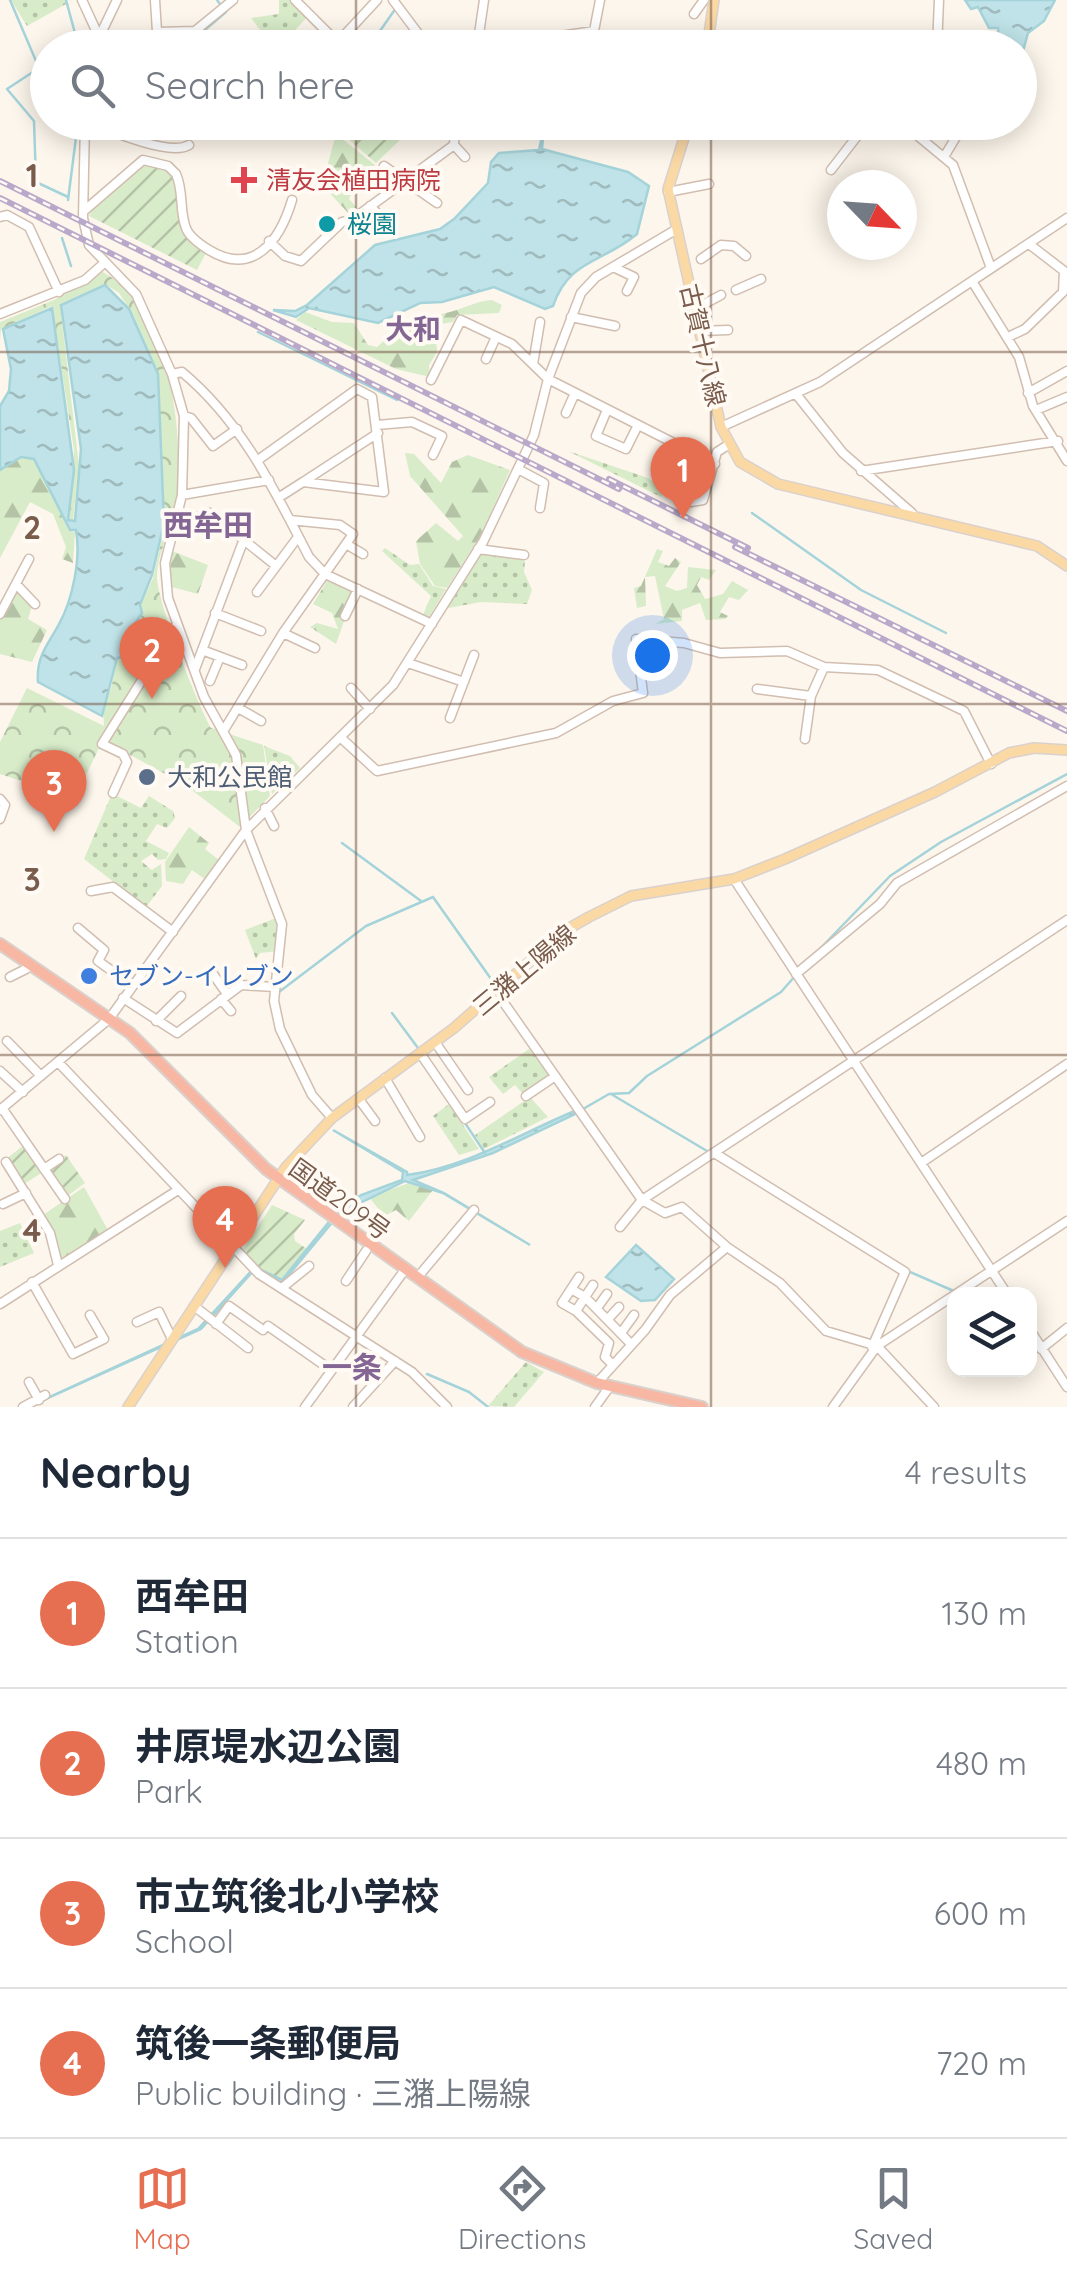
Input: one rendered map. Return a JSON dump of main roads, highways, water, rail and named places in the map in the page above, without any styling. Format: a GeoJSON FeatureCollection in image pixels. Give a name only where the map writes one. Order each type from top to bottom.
{"type":"FeatureCollection","features":[{"type":"Feature","properties":{"kind":"highway","name":"国道209号"},"geometry":{"type":"LineString","coordinates":[[0,944],[149,1050],[279,1179],[522,1352],[604,1385],[702,1407]]}},
{"type":"Feature","properties":{"kind":"main road"},"geometry":{"type":"LineString","coordinates":[[710,30],[714,0]]}},
{"type":"Feature","properties":{"kind":"main road","name":"古賀十八線"},"geometry":{"type":"LineString","coordinates":[[684,140],[668,192],[722,427],[740,462],[778,484],[1037,546],[1067,566]]}},
{"type":"Feature","properties":{"kind":"main road","name":"三潴上陽線"},"geometry":{"type":"LineString","coordinates":[[128,1407],[279,1179],[332,1118],[497,993],[566,930],[611,906],[653,890],[734,879],[833,840],[1024,750],[1067,750]]}},
{"type":"Feature","properties":{"kind":"water"},"geometry":{"type":"Polygon","coordinates":[[[965,0],[1055,0],[1044,21],[1032,30],[989,28],[978,7],[971,9],[965,0]]]}},
{"type":"Feature","properties":{"kind":"water"},"geometry":{"type":"Polygon","coordinates":[[[543,140],[542,149],[628,172],[649,186],[637,234],[578,270],[568,279],[553,306],[545,309],[494,287],[442,302],[420,303],[378,323],[309,308],[296,317],[273,310],[295,311],[307,305],[375,245],[440,229],[488,183],[491,162],[499,153],[539,150],[543,140]]]}},
{"type":"Feature","properties":{"kind":"water"},"geometry":{"type":"Polygon","coordinates":[[[105,285],[129,309],[158,374],[164,523],[152,575],[140,605],[142,613],[135,624],[141,642],[134,656],[117,658],[102,716],[38,682],[41,658],[72,591],[77,565],[76,530],[70,530],[34,459],[21,457],[0,470],[0,406],[9,391],[11,369],[3,329],[52,308],[74,470],[68,520],[75,521],[81,449],[61,305],[105,285]]]}},
{"type":"Feature","properties":{"kind":"water"},"geometry":{"type":"Polygon","coordinates":[[[582,1108],[493,1153],[413,1180],[444,1193],[530,1245],[443,1193],[405,1181],[340,1213],[282,1283],[255,1269],[201,1329],[28,1407],[198,1329],[255,1267],[282,1280],[337,1212],[361,1195],[402,1180],[403,1172],[333,1130],[407,1172],[407,1175],[474,1156],[582,1108]]]}},
{"type":"Feature","properties":{"kind":"water"},"geometry":{"type":"Polygon","coordinates":[[[636,1245],[674,1279],[655,1300],[641,1301],[606,1277],[636,1245]]]}},
{"type":"Feature","properties":{"kind":"waterway"},"geometry":{"type":"LineString","coordinates":[[10,0],[30,47]]}},
{"type":"Feature","properties":{"kind":"waterway"},"geometry":{"type":"LineString","coordinates":[[66,0],[74,30]]}},
{"type":"Feature","properties":{"kind":"waterway"},"geometry":{"type":"LineString","coordinates":[[205,30],[226,12],[217,0]]}},
{"type":"Feature","properties":{"kind":"waterway"},"geometry":{"type":"LineString","coordinates":[[381,30],[396,8]]}},
{"type":"Feature","properties":{"kind":"waterway"},"geometry":{"type":"LineString","coordinates":[[30,74],[7,89],[30,116]]}},
{"type":"Feature","properties":{"kind":"waterway"},"geometry":{"type":"LineString","coordinates":[[35,140],[36,182],[68,197]]}},
{"type":"Feature","properties":{"kind":"waterway"},"geometry":{"type":"LineString","coordinates":[[68,200],[76,140]]}},
{"type":"Feature","properties":{"kind":"waterway"},"geometry":{"type":"LineString","coordinates":[[62,238],[71,266]]}},
{"type":"Feature","properties":{"kind":"waterway"},"geometry":{"type":"LineString","coordinates":[[258,332],[397,400]]}},
{"type":"Feature","properties":{"kind":"waterway"},"geometry":{"type":"LineString","coordinates":[[752,513],[861,590],[946,633]]}},
{"type":"Feature","properties":{"kind":"waterway"},"geometry":{"type":"LineString","coordinates":[[815,954],[890,876],[941,842],[1067,774]]}},
{"type":"Feature","properties":{"kind":"waterway"},"geometry":{"type":"LineString","coordinates":[[342,843],[421,901]]}},
{"type":"Feature","properties":{"kind":"waterway"},"geometry":{"type":"LineString","coordinates":[[279,992],[366,926],[433,897],[496,986]]}},
{"type":"Feature","properties":{"kind":"waterway"},"geometry":{"type":"LineString","coordinates":[[583,1109],[609,1094],[629,1093],[647,1076],[781,992],[796,975]]}},
{"type":"Feature","properties":{"kind":"waterway"},"geometry":{"type":"LineString","coordinates":[[392,1013],[418,1048]]}},
{"type":"Feature","properties":{"kind":"waterway"},"geometry":{"type":"LineString","coordinates":[[611,1094],[707,1151]]}},
{"type":"Feature","properties":{"kind":"waterway"},"geometry":{"type":"LineString","coordinates":[[465,1123],[485,1153]]}},
{"type":"Feature","properties":{"kind":"waterway"},"geometry":{"type":"LineString","coordinates":[[908,1271],[947,1288]]}},
{"type":"Feature","properties":{"kind":"waterway"},"geometry":{"type":"LineString","coordinates":[[427,1374],[469,1392],[488,1407]]}},
{"type":"Feature","properties":{"kind":"railway"},"geometry":{"type":"LineString","coordinates":[[0,181],[619,489]]}},
{"type":"Feature","properties":{"kind":"railway"},"geometry":{"type":"LineString","coordinates":[[0,198],[1067,731]]}},
{"type":"Feature","properties":{"kind":"railway"},"geometry":{"type":"LineString","coordinates":[[609,479],[748,548]]}},
{"type":"Feature","properties":{"kind":"railway"},"geometry":{"type":"LineString","coordinates":[[735,547],[1067,711]]}},
{"type":"Feature","properties":{"kind":"place","name":"清友会植田病院"},"geometry":{"type":"Point","coordinates":[244,180]}},
{"type":"Feature","properties":{"kind":"place","name":"桜園"},"geometry":{"type":"Point","coordinates":[327,224]}},
{"type":"Feature","properties":{"kind":"place","name":"西牟田"},"geometry":{"type":"Point","coordinates":[683,519]}},
{"type":"Feature","properties":{"kind":"place","name":"井原堤水辺公園"},"geometry":{"type":"Point","coordinates":[152,699]}},
{"type":"Feature","properties":{"kind":"place","name":"大和公民館"},"geometry":{"type":"Point","coordinates":[147,777]}},
{"type":"Feature","properties":{"kind":"place","name":"市立筑後北小学校"},"geometry":{"type":"Point","coordinates":[54,832]}},
{"type":"Feature","properties":{"kind":"place","name":"セブン-イレブン"},"geometry":{"type":"Point","coordinates":[89,976]}},
{"type":"Feature","properties":{"kind":"place","name":"筑後一条郵便局"},"geometry":{"type":"Point","coordinates":[225,1268]}},
{"type":"Feature","properties":{"kind":"district","name":"大和"},"geometry":{"type":"Point","coordinates":[413,329]}},
{"type":"Feature","properties":{"kind":"district","name":"西牟田"},"geometry":{"type":"Point","coordinates":[208,526]}},
{"type":"Feature","properties":{"kind":"district","name":"一条"},"geometry":{"type":"Point","coordinates":[352,1368]}}]}
